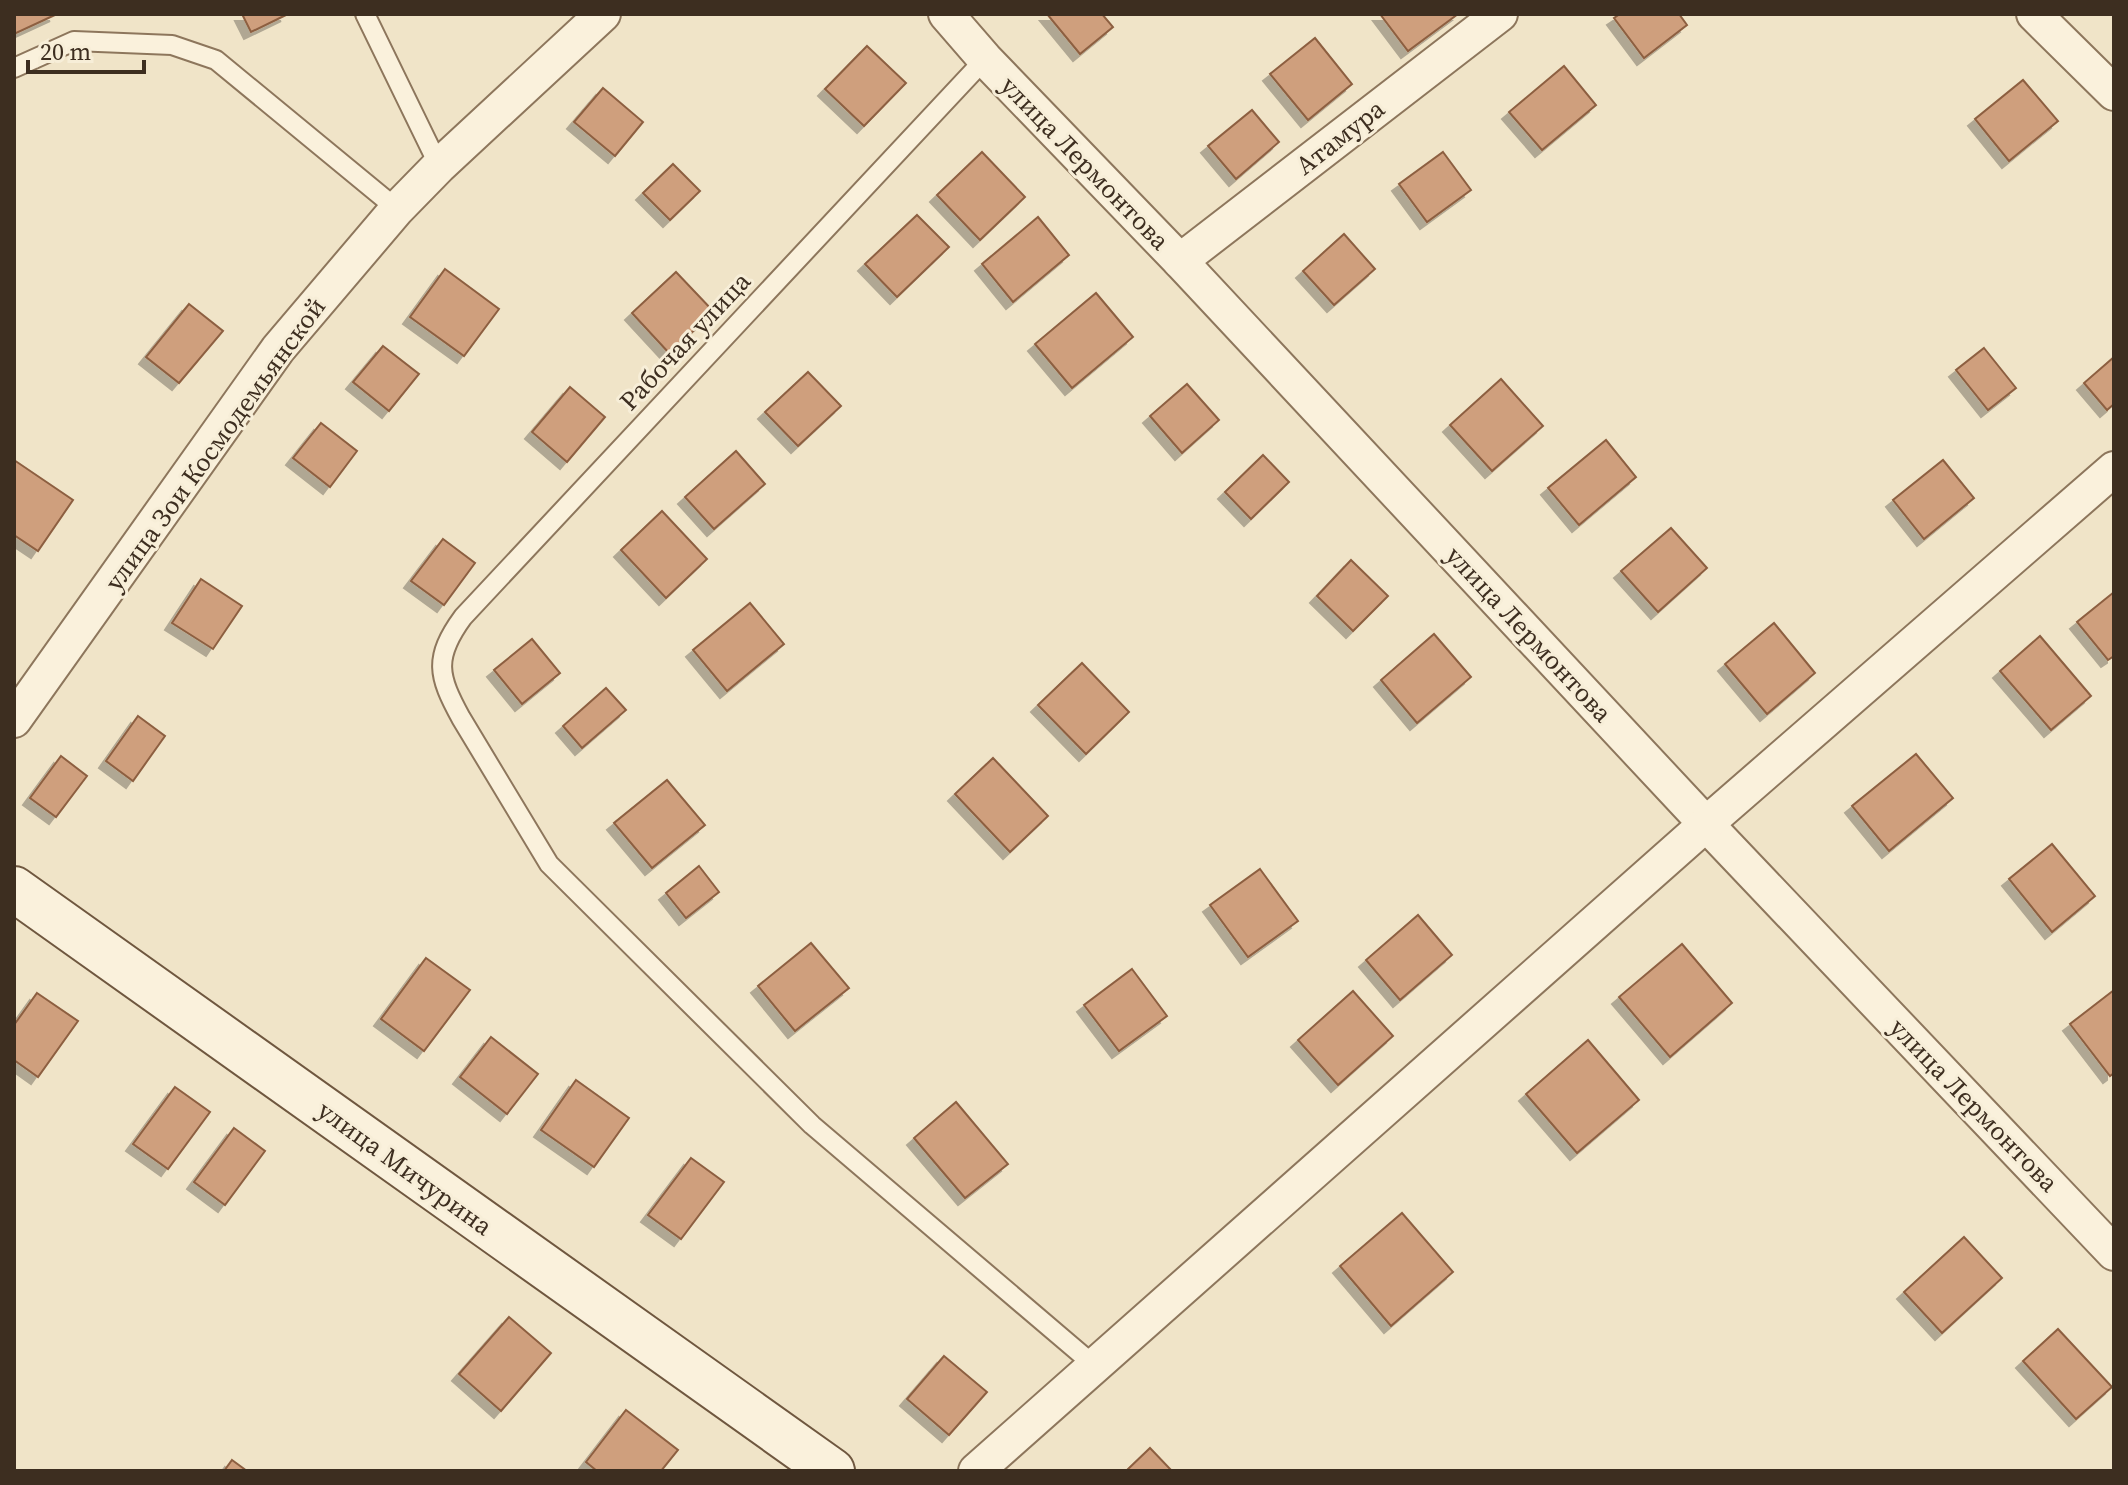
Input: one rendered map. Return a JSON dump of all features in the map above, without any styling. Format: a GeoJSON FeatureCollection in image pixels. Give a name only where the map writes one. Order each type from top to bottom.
{"type":"FeatureCollection","features":[{"type":"Feature","properties":{"kind":"street","name":"улица Зои Космодемьянской"},"geometry":{"type":"LineString","coordinates":[[14,720],[278,349],[397,209],[603,14]]}},
{"type":"Feature","properties":{"kind":"street","name":"улица Лермонтова"},"geometry":{"type":"LineString","coordinates":[[946,14],[1706,824],[2114,1253]]}},
{"type":"Feature","properties":{"kind":"street","name":"Атамура"},"geometry":{"type":"LineString","coordinates":[[1180,261],[1500,14]]}},
{"type":"Feature","properties":{"kind":"street"},"geometry":{"type":"LineString","coordinates":[[2034,14],[2114,93]]}},
{"type":"Feature","properties":{"kind":"street"},"geometry":{"type":"LineString","coordinates":[[976,1471],[1706,824],[2114,469]]}},
{"type":"Feature","properties":{"kind":"street","name":"улица Мичурина"},"geometry":{"type":"LineString","coordinates":[[14,889],[804,1463]]}},
{"type":"Feature","properties":{"kind":"lane"},"geometry":{"type":"LineString","coordinates":[[365,14],[439,166]]}},
{"type":"Feature","properties":{"kind":"lane"},"geometry":{"type":"LineString","coordinates":[[14,68],[74,41],[172,45],[216,60],[397,209]]}},
{"type":"Feature","properties":{"kind":"lane","name":"Рабочая улица"},"geometry":{"type":"LineString","coordinates":[[985,59],[463,617],[446,640],[441,669],[454,706],[549,864],[812,1125],[1095,1366]]}},
{"type":"Feature","properties":{"kind":"building"},"geometry":{"type":"Polygon","coordinates":[[[14,14],[57,14],[14,34],[14,14]]]}},
{"type":"Feature","properties":{"kind":"building"},"geometry":{"type":"Polygon","coordinates":[[[242,14],[288,14],[251,32],[242,14]]]}},
{"type":"Feature","properties":{"kind":"building"},"geometry":{"type":"Polygon","coordinates":[[[1047,14],[1102,14],[1113,27],[1080,54],[1047,14]]]}},
{"type":"Feature","properties":{"kind":"building"},"geometry":{"type":"Polygon","coordinates":[[[1380,14],[1458,14],[1408,51],[1380,14]]]}},
{"type":"Feature","properties":{"kind":"building"},"geometry":{"type":"Polygon","coordinates":[[[1620,14],[1679,14],[1687,25],[1644,58],[1614,18],[1620,14]]]}},
{"type":"Feature","properties":{"kind":"building"},"geometry":{"type":"Polygon","coordinates":[[[1315,38],[1352,84],[1308,120],[1270,74],[1315,38]]]}},
{"type":"Feature","properties":{"kind":"building"},"geometry":{"type":"Polygon","coordinates":[[[867,46],[906,83],[864,126],[825,89],[867,46]]]}},
{"type":"Feature","properties":{"kind":"building"},"geometry":{"type":"Polygon","coordinates":[[[1564,66],[1596,105],[1542,150],[1509,112],[1564,66]]]}},
{"type":"Feature","properties":{"kind":"building"},"geometry":{"type":"Polygon","coordinates":[[[2023,80],[2058,121],[2009,161],[1975,119],[2023,80]]]}},
{"type":"Feature","properties":{"kind":"building"},"geometry":{"type":"Polygon","coordinates":[[[603,88],[643,122],[615,156],[574,122],[603,88]]]}},
{"type":"Feature","properties":{"kind":"building"},"geometry":{"type":"Polygon","coordinates":[[[1252,110],[1279,142],[1236,179],[1208,146],[1252,110]]]}},
{"type":"Feature","properties":{"kind":"building"},"geometry":{"type":"Polygon","coordinates":[[[982,152],[1025,197],[980,240],[937,195],[982,152]]]}},
{"type":"Feature","properties":{"kind":"building"},"geometry":{"type":"Polygon","coordinates":[[[1443,152],[1471,190],[1427,222],[1399,184],[1443,152]]]}},
{"type":"Feature","properties":{"kind":"building"},"geometry":{"type":"Polygon","coordinates":[[[673,164],[700,191],[670,220],[643,193],[673,164]]]}},
{"type":"Feature","properties":{"kind":"building"},"geometry":{"type":"Polygon","coordinates":[[[917,215],[949,247],[897,297],[865,264],[917,215]]]}},
{"type":"Feature","properties":{"kind":"building"},"geometry":{"type":"Polygon","coordinates":[[[1038,217],[1069,255],[1013,302],[982,264],[1038,217]]]}},
{"type":"Feature","properties":{"kind":"building"},"geometry":{"type":"Polygon","coordinates":[[[1344,234],[1375,269],[1334,305],[1303,271],[1344,234]]]}},
{"type":"Feature","properties":{"kind":"building"},"geometry":{"type":"Polygon","coordinates":[[[445,269],[499,309],[464,356],[410,317],[445,269]]]}},
{"type":"Feature","properties":{"kind":"building"},"geometry":{"type":"Polygon","coordinates":[[[676,272],[714,312],[669,353],[632,313],[676,272]]]}},
{"type":"Feature","properties":{"kind":"building"},"geometry":{"type":"Polygon","coordinates":[[[1096,293],[1133,337],[1072,388],[1035,344],[1096,293]]]}},
{"type":"Feature","properties":{"kind":"building"},"geometry":{"type":"Polygon","coordinates":[[[189,304],[223,331],[179,383],[146,357],[189,304]]]}},
{"type":"Feature","properties":{"kind":"building"},"geometry":{"type":"Polygon","coordinates":[[[383,346],[419,374],[389,411],[353,382],[383,346]]]}},
{"type":"Feature","properties":{"kind":"building"},"geometry":{"type":"Polygon","coordinates":[[[1984,348],[2016,388],[1988,410],[1956,370],[1984,348]]]}},
{"type":"Feature","properties":{"kind":"building"},"geometry":{"type":"Polygon","coordinates":[[[2114,357],[2114,404],[2107,410],[2084,383],[2114,357]]]}},
{"type":"Feature","properties":{"kind":"building"},"geometry":{"type":"Polygon","coordinates":[[[808,372],[841,406],[798,446],[765,412],[808,372]]]}},
{"type":"Feature","properties":{"kind":"building"},"geometry":{"type":"Polygon","coordinates":[[[1501,379],[1543,426],[1492,471],[1450,425],[1501,379]]]}},
{"type":"Feature","properties":{"kind":"building"},"geometry":{"type":"Polygon","coordinates":[[[1187,384],[1219,420],[1182,453],[1150,416],[1187,384]]]}},
{"type":"Feature","properties":{"kind":"building"},"geometry":{"type":"Polygon","coordinates":[[[570,387],[605,417],[567,462],[532,432],[570,387]]]}},
{"type":"Feature","properties":{"kind":"building"},"geometry":{"type":"Polygon","coordinates":[[[321,423],[357,451],[330,487],[293,458],[321,423]]]}},
{"type":"Feature","properties":{"kind":"building"},"geometry":{"type":"Polygon","coordinates":[[[1606,440],[1636,477],[1579,525],[1548,488],[1606,440]]]}},
{"type":"Feature","properties":{"kind":"building"},"geometry":{"type":"Polygon","coordinates":[[[736,451],[765,484],[714,529],[685,497],[736,451]]]}},
{"type":"Feature","properties":{"kind":"building"},"geometry":{"type":"Polygon","coordinates":[[[1263,455],[1289,482],[1251,519],[1225,492],[1263,455]]]}},
{"type":"Feature","properties":{"kind":"building"},"geometry":{"type":"Polygon","coordinates":[[[14,460],[73,500],[38,551],[14,535],[14,460]]]}},
{"type":"Feature","properties":{"kind":"building"},"geometry":{"type":"Polygon","coordinates":[[[1943,460],[1974,498],[1924,539],[1893,500],[1943,460]]]}},
{"type":"Feature","properties":{"kind":"building"},"geometry":{"type":"Polygon","coordinates":[[[662,511],[707,559],[666,598],[621,550],[662,511]]]}},
{"type":"Feature","properties":{"kind":"building"},"geometry":{"type":"Polygon","coordinates":[[[1671,528],[1707,568],[1658,612],[1621,571],[1671,528]]]}},
{"type":"Feature","properties":{"kind":"building"},"geometry":{"type":"Polygon","coordinates":[[[443,539],[475,563],[444,605],[411,581],[443,539]]]}},
{"type":"Feature","properties":{"kind":"building"},"geometry":{"type":"Polygon","coordinates":[[[1351,560],[1388,596],[1353,631],[1317,596],[1351,560]]]}},
{"type":"Feature","properties":{"kind":"building"},"geometry":{"type":"Polygon","coordinates":[[[201,579],[242,606],[213,649],[172,623],[201,579]]]}},
{"type":"Feature","properties":{"kind":"building"},"geometry":{"type":"Polygon","coordinates":[[[2114,592],[2114,656],[2108,660],[2077,622],[2114,592]]]}},
{"type":"Feature","properties":{"kind":"building"},"geometry":{"type":"Polygon","coordinates":[[[750,603],[784,644],[727,691],[693,650],[750,603]]]}},
{"type":"Feature","properties":{"kind":"building"},"geometry":{"type":"Polygon","coordinates":[[[1774,623],[1815,673],[1767,714],[1725,664],[1774,623]]]}},
{"type":"Feature","properties":{"kind":"building"},"geometry":{"type":"Polygon","coordinates":[[[1434,634],[1471,677],[1417,723],[1381,680],[1434,634]]]}},
{"type":"Feature","properties":{"kind":"building"},"geometry":{"type":"Polygon","coordinates":[[[2040,636],[2091,696],[2051,730],[2000,671],[2040,636]]]}},
{"type":"Feature","properties":{"kind":"building"},"geometry":{"type":"Polygon","coordinates":[[[532,639],[560,673],[522,704],[494,670],[532,639]]]}},
{"type":"Feature","properties":{"kind":"building"},"geometry":{"type":"Polygon","coordinates":[[[1082,663],[1129,712],[1086,754],[1038,705],[1082,663]]]}},
{"type":"Feature","properties":{"kind":"building"},"geometry":{"type":"Polygon","coordinates":[[[606,688],[626,710],[582,748],[563,726],[606,688]]]}},
{"type":"Feature","properties":{"kind":"building"},"geometry":{"type":"Polygon","coordinates":[[[138,716],[165,736],[133,781],[106,761],[138,716]]]}},
{"type":"Feature","properties":{"kind":"building"},"geometry":{"type":"Polygon","coordinates":[[[1916,754],[1953,798],[1889,851],[1852,806],[1916,754]]]}},
{"type":"Feature","properties":{"kind":"building"},"geometry":{"type":"Polygon","coordinates":[[[61,756],[87,776],[56,817],[30,798],[61,756]]]}},
{"type":"Feature","properties":{"kind":"building"},"geometry":{"type":"Polygon","coordinates":[[[993,758],[1048,816],[1010,852],[955,794],[993,758]]]}},
{"type":"Feature","properties":{"kind":"building"},"geometry":{"type":"Polygon","coordinates":[[[667,780],[705,825],[652,868],[614,823],[667,780]]]}},
{"type":"Feature","properties":{"kind":"building"},"geometry":{"type":"Polygon","coordinates":[[[2052,844],[2095,896],[2052,932],[2009,879],[2052,844]]]}},
{"type":"Feature","properties":{"kind":"building"},"geometry":{"type":"Polygon","coordinates":[[[699,866],[719,892],[686,918],[666,893],[699,866]]]}},
{"type":"Feature","properties":{"kind":"building"},"geometry":{"type":"Polygon","coordinates":[[[1260,869],[1298,921],[1248,957],[1210,905],[1260,869]]]}},
{"type":"Feature","properties":{"kind":"building"},"geometry":{"type":"Polygon","coordinates":[[[1418,915],[1452,955],[1400,1000],[1366,960],[1418,915]]]}},
{"type":"Feature","properties":{"kind":"building"},"geometry":{"type":"Polygon","coordinates":[[[811,943],[849,988],[795,1031],[758,986],[811,943]]]}},
{"type":"Feature","properties":{"kind":"building"},"geometry":{"type":"Polygon","coordinates":[[[1682,944],[1732,1003],[1670,1057],[1619,997],[1682,944]]]}},
{"type":"Feature","properties":{"kind":"building"},"geometry":{"type":"Polygon","coordinates":[[[426,958],[470,990],[424,1051],[381,1019],[426,958]]]}},
{"type":"Feature","properties":{"kind":"building"},"geometry":{"type":"Polygon","coordinates":[[[1132,969],[1167,1016],[1119,1051],[1084,1005],[1132,969]]]}},
{"type":"Feature","properties":{"kind":"building"},"geometry":{"type":"Polygon","coordinates":[[[2114,990],[2114,1073],[2110,1076],[2070,1024],[2114,990]]]}},
{"type":"Feature","properties":{"kind":"building"},"geometry":{"type":"Polygon","coordinates":[[[1353,991],[1393,1036],[1338,1085],[1298,1040],[1353,991]]]}},
{"type":"Feature","properties":{"kind":"building"},"geometry":{"type":"Polygon","coordinates":[[[37,993],[78,1021],[38,1077],[14,1060],[14,1025],[37,993]]]}},
{"type":"Feature","properties":{"kind":"building"},"geometry":{"type":"Polygon","coordinates":[[[491,1037],[538,1074],[507,1114],[460,1077],[491,1037]]]}},
{"type":"Feature","properties":{"kind":"building"},"geometry":{"type":"Polygon","coordinates":[[[1588,1040],[1639,1100],[1577,1153],[1526,1094],[1588,1040]]]}},
{"type":"Feature","properties":{"kind":"building"},"geometry":{"type":"Polygon","coordinates":[[[576,1080],[629,1118],[594,1167],[541,1130],[576,1080]]]}},
{"type":"Feature","properties":{"kind":"building"},"geometry":{"type":"Polygon","coordinates":[[[175,1087],[210,1112],[168,1169],[133,1144],[175,1087]]]}},
{"type":"Feature","properties":{"kind":"building"},"geometry":{"type":"Polygon","coordinates":[[[956,1102],[1008,1164],[965,1198],[914,1138],[956,1102]]]}},
{"type":"Feature","properties":{"kind":"building"},"geometry":{"type":"Polygon","coordinates":[[[234,1128],[265,1151],[225,1205],[194,1182],[234,1128]]]}},
{"type":"Feature","properties":{"kind":"building"},"geometry":{"type":"Polygon","coordinates":[[[691,1158],[724,1182],[681,1239],[648,1215],[691,1158]]]}},
{"type":"Feature","properties":{"kind":"building"},"geometry":{"type":"Polygon","coordinates":[[[1402,1213],[1453,1272],[1391,1326],[1340,1266],[1402,1213]]]}},
{"type":"Feature","properties":{"kind":"building"},"geometry":{"type":"Polygon","coordinates":[[[1964,1237],[2002,1278],[1942,1333],[1904,1292],[1964,1237]]]}},
{"type":"Feature","properties":{"kind":"building"},"geometry":{"type":"Polygon","coordinates":[[[509,1317],[551,1353],[501,1411],[459,1374],[509,1317]]]}},
{"type":"Feature","properties":{"kind":"building"},"geometry":{"type":"Polygon","coordinates":[[[2058,1329],[2112,1387],[2076,1419],[2023,1361],[2058,1329]]]}},
{"type":"Feature","properties":{"kind":"building"},"geometry":{"type":"Polygon","coordinates":[[[944,1356],[987,1392],[949,1435],[907,1399],[944,1356]]]}},
{"type":"Feature","properties":{"kind":"building"},"geometry":{"type":"Polygon","coordinates":[[[626,1410],[678,1450],[661,1471],[597,1471],[586,1462],[626,1410]]]}},
{"type":"Feature","properties":{"kind":"building"},"geometry":{"type":"Polygon","coordinates":[[[1150,1448],[1172,1471],[1126,1471],[1150,1448]]]}},
{"type":"Feature","properties":{"kind":"building"},"geometry":{"type":"Polygon","coordinates":[[[232,1460],[247,1471],[224,1471],[232,1460]]]}}]}
